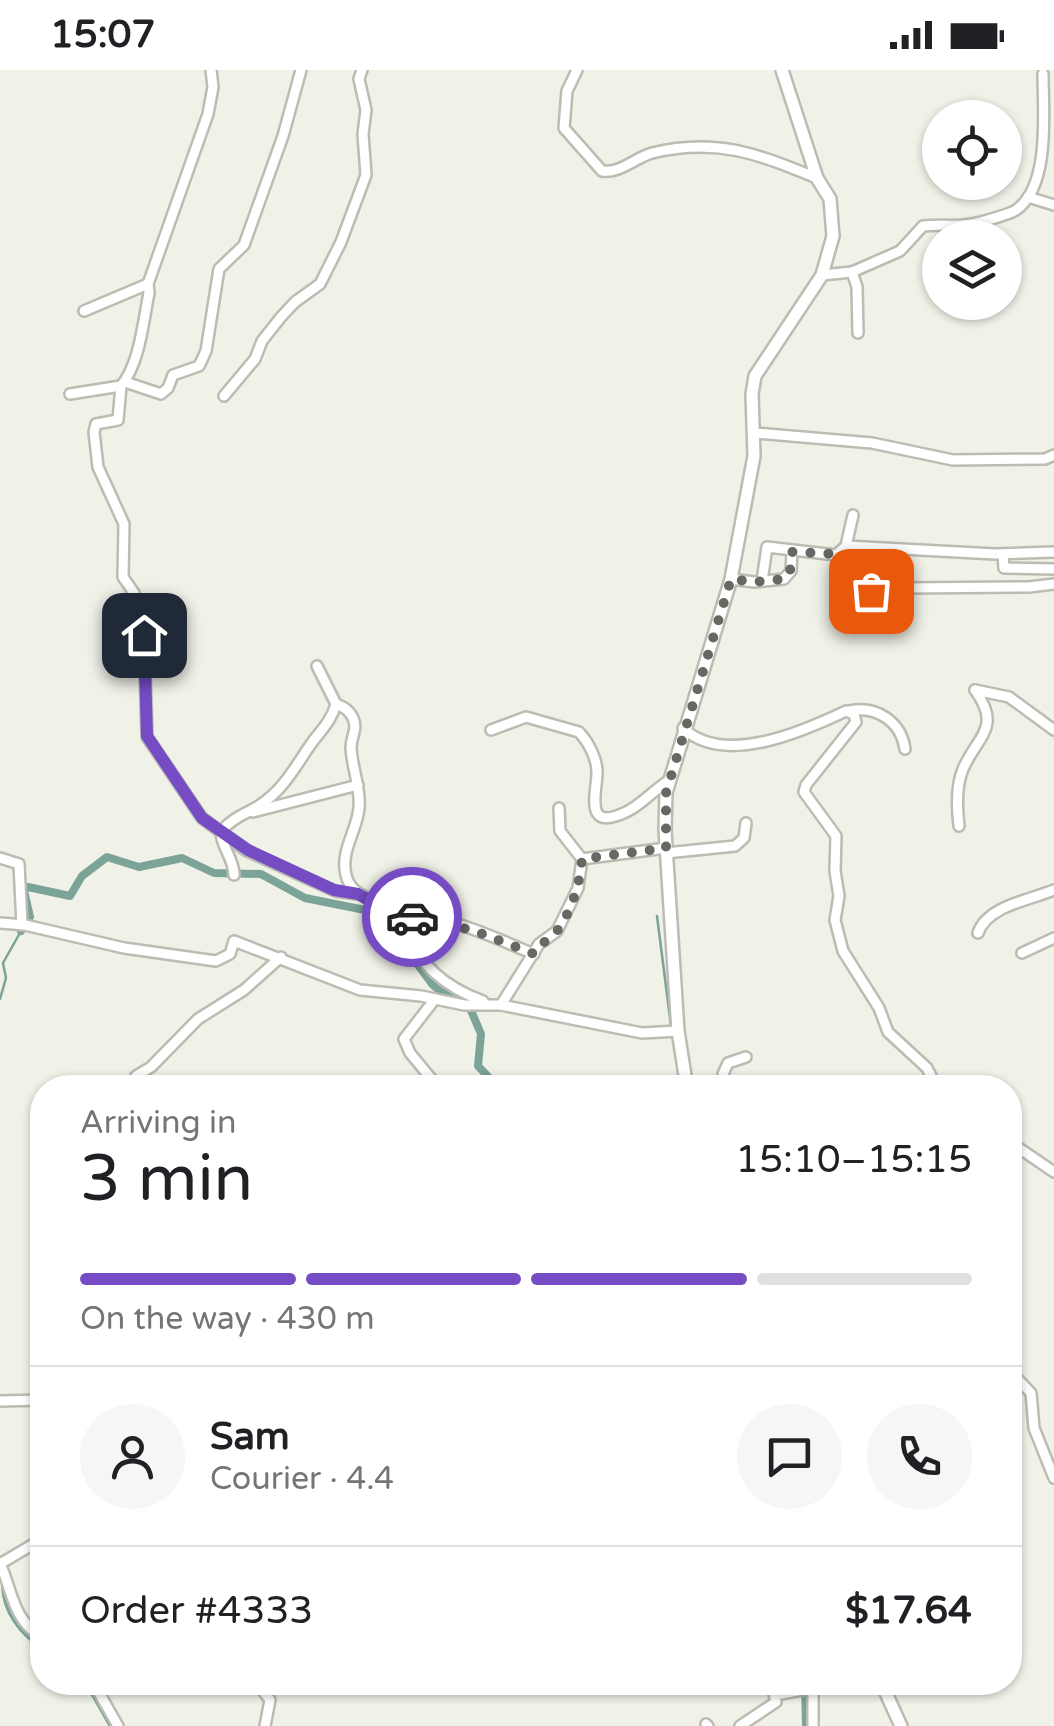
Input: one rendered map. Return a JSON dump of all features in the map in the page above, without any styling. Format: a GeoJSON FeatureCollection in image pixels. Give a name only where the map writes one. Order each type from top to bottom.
{"type":"FeatureCollection","features":[{"type":"Feature","properties":{"kind":"main road"},"geometry":{"type":"LineString","coordinates":[[685,1075],[678,1031],[666,793],[731,579],[754,456],[754,376],[822,275],[834,221],[830,199],[818,178],[802,120],[782,70]]}},
{"type":"Feature","properties":{"kind":"main road"},"geometry":{"type":"LineString","coordinates":[[887,1695],[901,1726]]}},
{"type":"Feature","properties":{"kind":"street"},"geometry":{"type":"LineString","coordinates":[[214,70],[214,87],[192,166],[148,284],[135,358],[123,384],[118,420],[96,424],[94,446],[104,485],[124,524],[123,577],[134,593],[146,653],[147,736],[202,818],[248,850],[334,890],[358,894]]}},
{"type":"Feature","properties":{"kind":"street"},"geometry":{"type":"LineString","coordinates":[[70,394],[123,384],[161,394],[173,375],[199,366],[206,352],[219,269],[244,245],[284,136],[301,70]]}},
{"type":"Feature","properties":{"kind":"street"},"geometry":{"type":"LineString","coordinates":[[224,396],[256,359],[262,341],[282,317],[320,284],[341,242],[366,175],[366,110],[358,80],[362,70]]}},
{"type":"Feature","properties":{"kind":"street"},"geometry":{"type":"LineString","coordinates":[[577,70],[567,91],[564,128],[602,171],[618,170],[653,153],[704,144],[748,152],[818,178]]}},
{"type":"Feature","properties":{"kind":"street"},"geometry":{"type":"LineString","coordinates":[[822,275],[852,272],[900,251],[923,226],[974,224],[1012,212],[1028,197],[1039,169],[1043,146],[1042,74]]}},
{"type":"Feature","properties":{"kind":"street"},"geometry":{"type":"LineString","coordinates":[[1028,197],[1054,205]]}},
{"type":"Feature","properties":{"kind":"street"},"geometry":{"type":"LineString","coordinates":[[852,272],[857,286],[858,333]]}},
{"type":"Feature","properties":{"kind":"street"},"geometry":{"type":"LineString","coordinates":[[84,311],[148,284]]}},
{"type":"Feature","properties":{"kind":"street"},"geometry":{"type":"LineString","coordinates":[[755,434],[872,443],[953,460],[1045,459],[1054,455]]}},
{"type":"Feature","properties":{"kind":"street"},"geometry":{"type":"LineString","coordinates":[[762,581],[767,547],[836,554],[846,546],[853,515]]}},
{"type":"Feature","properties":{"kind":"street"},"geometry":{"type":"LineString","coordinates":[[846,546],[1003,554],[1054,552]]}},
{"type":"Feature","properties":{"kind":"street"},"geometry":{"type":"LineString","coordinates":[[731,579],[762,581],[788,576],[792,552]]}},
{"type":"Feature","properties":{"kind":"street"},"geometry":{"type":"LineString","coordinates":[[836,554],[838,570],[846,581],[882,594],[905,588],[1054,585],[1053,595]]}},
{"type":"Feature","properties":{"kind":"street"},"geometry":{"type":"LineString","coordinates":[[1003,554],[1004,568],[1054,569]]}},
{"type":"Feature","properties":{"kind":"street"},"geometry":{"type":"LineString","coordinates":[[317,666],[336,704],[350,713],[356,729],[351,744],[359,812],[345,859],[346,875],[358,894],[383,908],[432,974],[465,995],[496,1005],[642,1033],[678,1031]]}},
{"type":"Feature","properties":{"kind":"street"},"geometry":{"type":"LineString","coordinates":[[959,826],[961,775],[988,724],[987,708],[976,690],[1009,697],[1054,730]]}},
{"type":"Feature","properties":{"kind":"street"},"geometry":{"type":"LineString","coordinates":[[234,872],[221,832],[228,823],[263,803],[291,777],[332,719],[336,704]]}},
{"type":"Feature","properties":{"kind":"street"},"geometry":{"type":"LineString","coordinates":[[683,728],[707,742],[735,746],[800,732],[846,711],[864,709],[892,721],[904,737],[906,749]]}},
{"type":"Feature","properties":{"kind":"street"},"geometry":{"type":"LineString","coordinates":[[846,711],[854,714],[856,722],[804,788],[836,836],[836,929],[843,951],[879,1008],[888,1032],[930,1075]]}},
{"type":"Feature","properties":{"kind":"street"},"geometry":{"type":"LineString","coordinates":[[491,730],[526,716],[579,732],[596,763],[592,802],[602,817],[631,810],[654,788],[670,780]]}},
{"type":"Feature","properties":{"kind":"street"},"geometry":{"type":"LineString","coordinates":[[240,816],[358,785]]}},
{"type":"Feature","properties":{"kind":"street"},"geometry":{"type":"LineString","coordinates":[[496,1005],[539,944],[557,931],[578,888],[582,859],[560,831],[559,808]]}},
{"type":"Feature","properties":{"kind":"street"},"geometry":{"type":"LineString","coordinates":[[582,859],[735,846],[744,838],[746,824]]}},
{"type":"Feature","properties":{"kind":"street"},"geometry":{"type":"LineString","coordinates":[[0,858],[19,864],[26,925]]}},
{"type":"Feature","properties":{"kind":"street"},"geometry":{"type":"LineString","coordinates":[[978,933],[990,915],[1054,890]]}},
{"type":"Feature","properties":{"kind":"street"},"geometry":{"type":"LineString","coordinates":[[394,923],[406,916],[446,922],[534,954]]}},
{"type":"Feature","properties":{"kind":"street"},"geometry":{"type":"LineString","coordinates":[[0,923],[26,925],[124,948],[216,961],[230,954],[234,941],[360,990],[496,1005]]}},
{"type":"Feature","properties":{"kind":"street"},"geometry":{"type":"LineString","coordinates":[[1022,953],[1054,938]]}},
{"type":"Feature","properties":{"kind":"street"},"geometry":{"type":"LineString","coordinates":[[138,1075],[151,1067],[198,1019],[244,990],[281,957]]}},
{"type":"Feature","properties":{"kind":"street"},"geometry":{"type":"LineString","coordinates":[[429,1075],[404,1038],[435,998]]}},
{"type":"Feature","properties":{"kind":"street"},"geometry":{"type":"LineString","coordinates":[[723,1075],[728,1062],[746,1057]]}},
{"type":"Feature","properties":{"kind":"street"},"geometry":{"type":"LineString","coordinates":[[1022,1150],[1054,1172]]}},
{"type":"Feature","properties":{"kind":"street"},"geometry":{"type":"LineString","coordinates":[[1022,1384],[1031,1393],[1034,1428],[1054,1478]]}},
{"type":"Feature","properties":{"kind":"street"},"geometry":{"type":"LineString","coordinates":[[0,1401],[30,1400]]}},
{"type":"Feature","properties":{"kind":"street"},"geometry":{"type":"LineString","coordinates":[[30,1545],[0,1563],[16,1612],[30,1629]]}},
{"type":"Feature","properties":{"kind":"street"},"geometry":{"type":"LineString","coordinates":[[100,1695],[118,1726]]}},
{"type":"Feature","properties":{"kind":"street"},"geometry":{"type":"LineString","coordinates":[[264,1726],[270,1700],[266,1695]]}},
{"type":"Feature","properties":{"kind":"street"},"geometry":{"type":"LineString","coordinates":[[740,1726],[776,1702],[775,1695]]}},
{"type":"Feature","properties":{"kind":"street"},"geometry":{"type":"LineString","coordinates":[[811,1695],[813,1726]]}},
{"type":"Feature","properties":{"kind":"waterway"},"geometry":{"type":"LineString","coordinates":[[21,931],[30,917],[24,891],[28,887],[70,896],[82,876],[107,857],[139,867],[182,858],[214,873],[261,874],[305,898],[370,911],[387,923],[432,984],[467,1001],[481,1034],[478,1066],[487,1075]]}},
{"type":"Feature","properties":{"kind":"waterway"},"geometry":{"type":"LineString","coordinates":[[657,916],[671,1026]]}},
{"type":"Feature","properties":{"kind":"waterway"},"geometry":{"type":"LineString","coordinates":[[0,999],[6,978],[3,963],[21,931]]}},
{"type":"Feature","properties":{"kind":"waterway"},"geometry":{"type":"LineString","coordinates":[[673,1039],[676,1052]]}},
{"type":"Feature","properties":{"kind":"waterway"},"geometry":{"type":"LineString","coordinates":[[5,1586],[16,1620],[30,1636]]}},
{"type":"Feature","properties":{"kind":"waterway"},"geometry":{"type":"LineString","coordinates":[[95,1695],[113,1726]]}},
{"type":"Feature","properties":{"kind":"waterway"},"geometry":{"type":"LineString","coordinates":[[805,1695],[806,1726]]}},
{"type":"Feature","properties":{"kind":"way so far"},"geometry":{"type":"LineString","coordinates":[[412,917],[446,922],[534,954],[539,944],[557,931],[572,904],[582,859],[666,848],[666,793],[731,579],[784,579],[790,571],[792,552],[836,554],[841,576],[871,591]]}},
{"type":"Feature","properties":{"kind":"route"},"geometry":{"type":"LineString","coordinates":[[144,635],[147,736],[202,818],[248,850],[334,890],[358,894],[383,908],[394,923],[412,917]]}}]}
